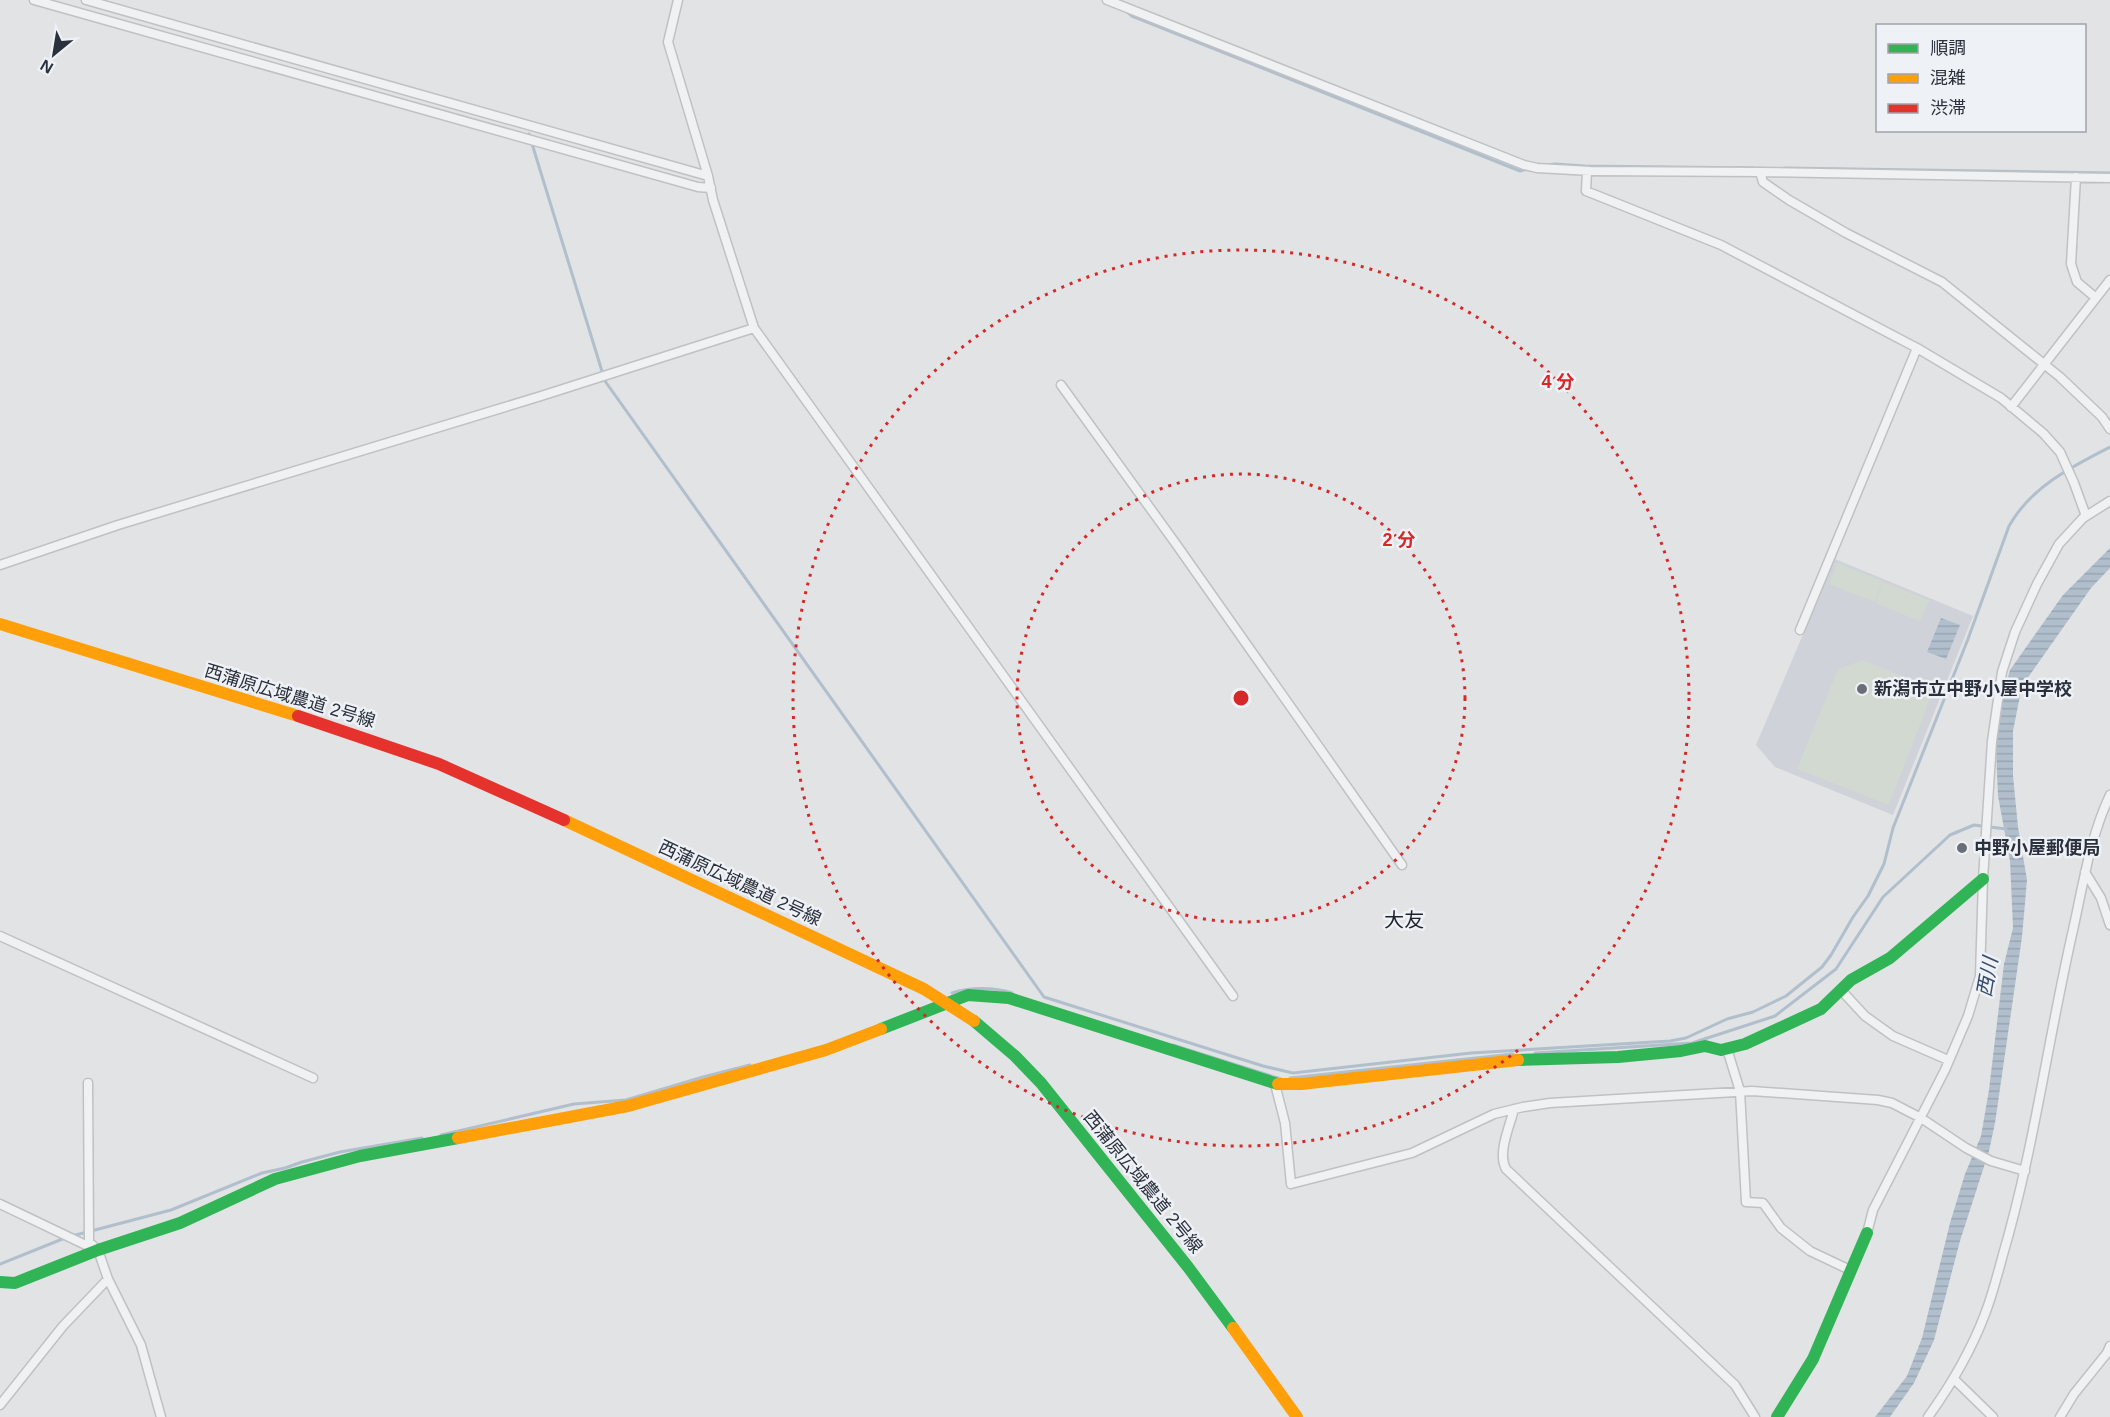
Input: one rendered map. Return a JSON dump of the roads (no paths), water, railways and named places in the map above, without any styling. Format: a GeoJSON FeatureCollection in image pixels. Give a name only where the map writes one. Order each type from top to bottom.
{"type":"FeatureCollection","features":[{"type":"Feature","properties":{"kind":"street"},"geometry":{"type":"LineString","coordinates":[[34,0],[698,188],[711,188]]}},
{"type":"Feature","properties":{"kind":"street"},"geometry":{"type":"LineString","coordinates":[[86,0],[708,176]]}},
{"type":"Feature","properties":{"kind":"street"},"geometry":{"type":"LineString","coordinates":[[678,0],[668,42],[713,200],[754,328],[1233,996]]}},
{"type":"Feature","properties":{"kind":"street"},"geometry":{"type":"LineString","coordinates":[[1107,0],[1524,165],[1537,168],[1587,171],[2110,178]]}},
{"type":"Feature","properties":{"kind":"street"},"geometry":{"type":"LineString","coordinates":[[1587,171],[1586,190],[1721,245],[1917,348],[2001,398],[2043,433],[2060,452],[2086,516]]}},
{"type":"Feature","properties":{"kind":"street"},"geometry":{"type":"LineString","coordinates":[[1760,172],[1763,182],[1789,200],[1846,233],[1942,282],[2044,364],[2109,425]]}},
{"type":"Feature","properties":{"kind":"street"},"geometry":{"type":"LineString","coordinates":[[2076,177],[2071,264],[2077,282],[2096,298]]}},
{"type":"Feature","properties":{"kind":"street"},"geometry":{"type":"LineString","coordinates":[[2011,407],[2110,280]]}},
{"type":"Feature","properties":{"kind":"street"},"geometry":{"type":"LineString","coordinates":[[0,565],[128,522],[541,396],[754,328]]}},
{"type":"Feature","properties":{"kind":"street"},"geometry":{"type":"LineString","coordinates":[[1800,630],[1917,348]]}},
{"type":"Feature","properties":{"kind":"street"},"geometry":{"type":"LineString","coordinates":[[1061,385],[1402,865]]}},
{"type":"Feature","properties":{"kind":"street"},"geometry":{"type":"LineString","coordinates":[[1778,1417],[1813,1359],[1867,1233],[1873,1210],[1945,1070],[1968,1016],[1980,976],[1983,879],[1992,741],[2002,672],[2015,632],[2059,544],[2086,516],[2110,501]]}},
{"type":"Feature","properties":{"kind":"street","name":"西蒲原広域農道 2号線"},"geometry":{"type":"LineString","coordinates":[[0,624],[332,726],[439,764],[587,830],[924,988],[948,1002],[982,1026],[1015,1054],[1041,1083],[1188,1267],[1297,1417]]}},
{"type":"Feature","properties":{"kind":"street"},"geometry":{"type":"LineString","coordinates":[[1928,1417],[1954,1379],[1986,1314],[2011,1230],[2035,1132],[2044,1073],[2085,872],[2110,795]]}},
{"type":"Feature","properties":{"kind":"street"},"geometry":{"type":"LineString","coordinates":[[2085,872],[2101,898],[2110,925]]}},
{"type":"Feature","properties":{"kind":"street"},"geometry":{"type":"LineString","coordinates":[[0,1282],[15,1283],[98,1250],[180,1223],[275,1179],[360,1156],[628,1106],[826,1050],[968,995],[1009,998],[1275,1083],[1301,1084],[1526,1059],[1618,1058],[1682,1051],[1705,1046],[1721,1050],[1745,1044],[1821,1009],[1851,980],[1890,958],[1983,879]]}},
{"type":"Feature","properties":{"kind":"street"},"geometry":{"type":"LineString","coordinates":[[0,936],[313,1078]]}},
{"type":"Feature","properties":{"kind":"street"},"geometry":{"type":"LineString","coordinates":[[1841,990],[1865,1016],[1893,1036],[1948,1060]]}},
{"type":"Feature","properties":{"kind":"street"},"geometry":{"type":"LineString","coordinates":[[1727,1048],[1740,1091],[1746,1202],[1763,1203],[1781,1228],[1810,1251],[1850,1270]]}},
{"type":"Feature","properties":{"kind":"street"},"geometry":{"type":"LineString","coordinates":[[88,1083],[89,1242],[98,1250],[108,1280],[141,1345],[161,1417]]}},
{"type":"Feature","properties":{"kind":"street"},"geometry":{"type":"LineString","coordinates":[[1275,1083],[1285,1124],[1291,1185],[1412,1153],[1494,1114],[1514,1108],[1550,1103],[1740,1091],[1768,1091],[1892,1103],[1991,1161],[2025,1171]]}},
{"type":"Feature","properties":{"kind":"street"},"geometry":{"type":"LineString","coordinates":[[1514,1108],[1503,1154],[1506,1169],[1735,1385],[1755,1417]]}},
{"type":"Feature","properties":{"kind":"street"},"geometry":{"type":"LineString","coordinates":[[0,1204],[98,1250]]}},
{"type":"Feature","properties":{"kind":"street"},"geometry":{"type":"LineString","coordinates":[[0,1405],[63,1326],[108,1280]]}},
{"type":"Feature","properties":{"kind":"street"},"geometry":{"type":"LineString","coordinates":[[2060,1417],[2110,1346]]}},
{"type":"Feature","properties":{"kind":"street"},"geometry":{"type":"LineString","coordinates":[[1954,1379],[1993,1417]]}},
{"type":"Feature","properties":{"kind":"water"},"geometry":{"type":"Polygon","coordinates":[[[2110,548],[2110,568],[2091,588],[2022,686],[2013,731],[2013,776],[2018,827],[2027,880],[2022,937],[1995,1123],[1989,1151],[1960,1241],[1934,1340],[1914,1383],[1890,1417],[1875,1417],[1907,1376],[1922,1338],[1950,1223],[1965,1174],[1981,1136],[1989,1090],[2004,964],[2013,928],[2010,861],[1998,796],[1996,749],[2002,697],[2010,670],[2063,595],[2110,548]]]}},
{"type":"Feature","properties":{"kind":"water"},"geometry":{"type":"Polygon","coordinates":[[[1941,618],[1960,625],[1946,659],[1927,652],[1941,618]]]}},
{"type":"Feature","properties":{"kind":"waterway"},"geometry":{"type":"LineString","coordinates":[[1125,10],[1132,16],[1520,171],[1527,169]]}},
{"type":"Feature","properties":{"kind":"waterway"},"geometry":{"type":"LineString","coordinates":[[529,134],[605,381],[1044,997],[1263,1066],[1293,1073],[1471,1053],[1670,1041],[1686,1038],[1727,1019],[1753,1012],[1786,996],[1822,967],[1831,955],[1868,896],[1884,864],[1893,828],[1968,639],[2009,526],[2018,512],[2040,489],[2081,462],[2110,447]]}},
{"type":"Feature","properties":{"kind":"waterway"},"geometry":{"type":"LineString","coordinates":[[1548,165],[1754,168]]}},
{"type":"Feature","properties":{"kind":"waterway"},"geometry":{"type":"LineString","coordinates":[[1785,168],[2110,173]]}},
{"type":"Feature","properties":{"kind":"waterway"},"geometry":{"type":"LineString","coordinates":[[1535,1053],[1692,1043],[1775,1016],[1836,969],[1883,897],[1950,835],[1974,825],[2006,829]]}},
{"type":"Feature","properties":{"kind":"waterway"},"geometry":{"type":"LineString","coordinates":[[952,993],[982,988],[1012,993]]}},
{"type":"Feature","properties":{"kind":"waterway"},"geometry":{"type":"LineString","coordinates":[[1173,1045],[1281,1079]]}},
{"type":"Feature","properties":{"kind":"waterway"},"geometry":{"type":"LineString","coordinates":[[1290,1078],[1513,1054]]}},
{"type":"Feature","properties":{"kind":"waterway"},"geometry":{"type":"LineString","coordinates":[[441,1135],[574,1104],[626,1100],[750,1065]]}},
{"type":"Feature","properties":{"kind":"waterway"},"geometry":{"type":"LineString","coordinates":[[72,1236],[171,1210],[262,1173],[340,1152],[422,1138]]}},
{"type":"Feature","properties":{"kind":"waterway"},"geometry":{"type":"LineString","coordinates":[[0,1264],[65,1238]]}},
{"type":"Feature","properties":{"kind":"place","name":"新潟市立中野小屋中学校"},"geometry":{"type":"Point","coordinates":[1862,689]}},
{"type":"Feature","properties":{"kind":"place","name":"中野小屋郵便局"},"geometry":{"type":"Point","coordinates":[1962,848]}},
{"type":"Feature","properties":{"kind":"district","name":"大友"},"geometry":{"type":"Point","coordinates":[1404,920]}},
{"type":"Feature","properties":{"kind":"water label","name":"西川"},"geometry":{"type":"Point","coordinates":[1987,977]}}]}
